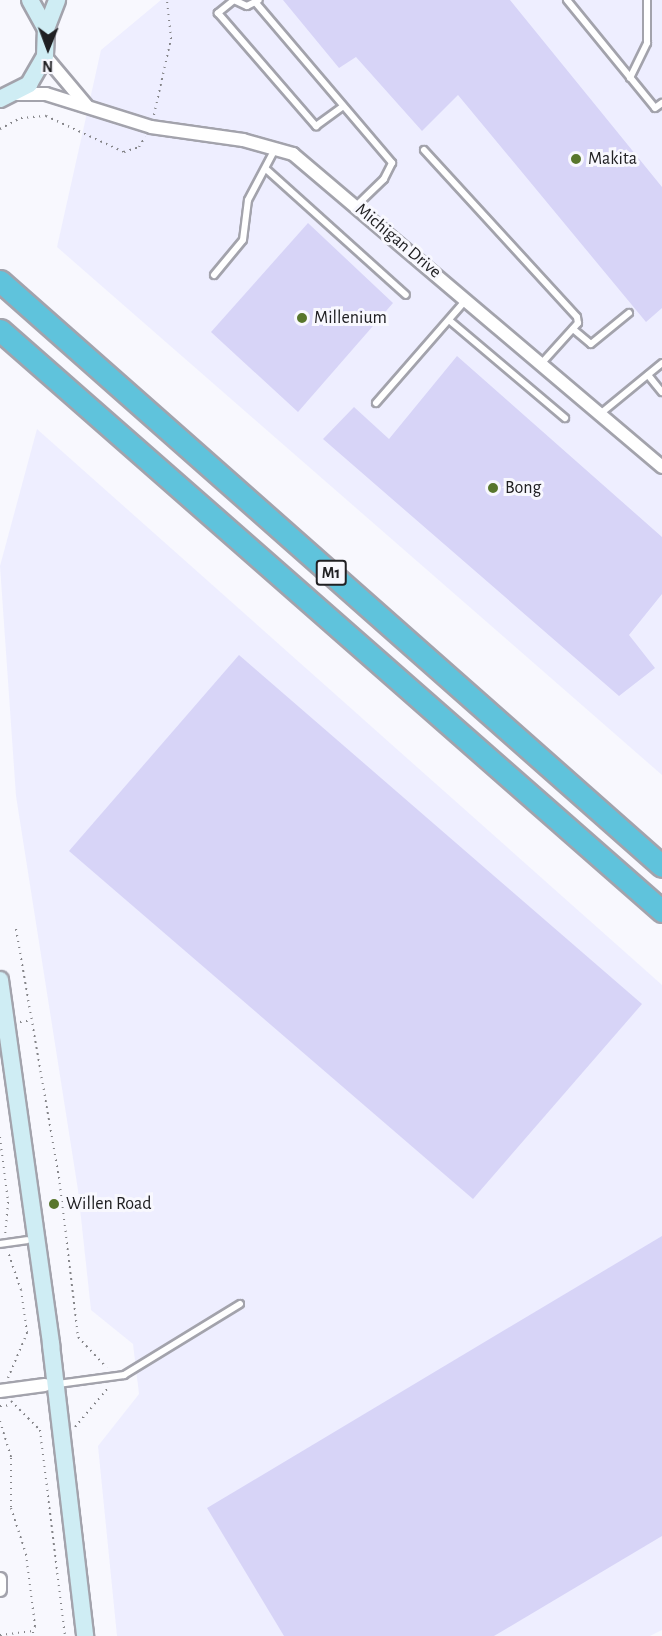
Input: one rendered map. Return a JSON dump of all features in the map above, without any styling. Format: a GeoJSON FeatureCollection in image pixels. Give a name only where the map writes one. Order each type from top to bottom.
{"type":"FeatureCollection","features":[{"type":"Feature","properties":{"kind":"highway","name":"M1"},"geometry":{"type":"LineString","coordinates":[[0,280],[662,866]]}},
{"type":"Feature","properties":{"kind":"highway","name":"M1"},"geometry":{"type":"LineString","coordinates":[[0,330],[662,911]]}},
{"type":"Feature","properties":{"kind":"street"},"geometry":{"type":"LineString","coordinates":[[30,0],[46,29]]}},
{"type":"Feature","properties":{"kind":"street"},"geometry":{"type":"LineString","coordinates":[[5,99],[34,78],[45,56],[46,29],[57,0]]}},
{"type":"Feature","properties":{"kind":"street"},"geometry":{"type":"LineString","coordinates":[[45,56],[88,107]]}},
{"type":"Feature","properties":{"kind":"street","name":"Michigan Drive"},"geometry":{"type":"LineString","coordinates":[[5,99],[46,94],[151,127],[243,140],[293,154],[662,467]]}},
{"type":"Feature","properties":{"kind":"street"},"geometry":{"type":"LineString","coordinates":[[0,980],[50,1385],[50,1430],[74,1636]]}},
{"type":"Feature","properties":{"kind":"street"},"geometry":{"type":"LineString","coordinates":[[0,1049],[50,1385]]}},
{"type":"Feature","properties":{"kind":"street"},"geometry":{"type":"LineString","coordinates":[[0,1391],[50,1385]]}},
{"type":"Feature","properties":{"kind":"street"},"geometry":{"type":"LineString","coordinates":[[50,1430],[85,1636]]}},
{"type":"Feature","properties":{"kind":"street"},"geometry":{"type":"LineString","coordinates":[[0,1579],[0,1590]]}},
{"type":"Feature","properties":{"kind":"lane"},"geometry":{"type":"LineString","coordinates":[[342,106],[316,126],[218,13],[234,0],[247,6],[258,1],[342,106],[392,163],[384,179],[356,206]]}},
{"type":"Feature","properties":{"kind":"lane"},"geometry":{"type":"LineString","coordinates":[[567,0],[655,108],[662,103]]}},
{"type":"Feature","properties":{"kind":"lane"},"geometry":{"type":"LineString","coordinates":[[630,78],[647,43],[647,0]]}},
{"type":"Feature","properties":{"kind":"lane"},"geometry":{"type":"LineString","coordinates":[[214,275],[243,240],[248,200],[275,149]]}},
{"type":"Feature","properties":{"kind":"lane"},"geometry":{"type":"LineString","coordinates":[[424,150],[577,317],[573,328],[541,364]]}},
{"type":"Feature","properties":{"kind":"lane"},"geometry":{"type":"LineString","coordinates":[[266,168],[406,295]]}},
{"type":"Feature","properties":{"kind":"lane"},"geometry":{"type":"LineString","coordinates":[[376,403],[466,300]]}},
{"type":"Feature","properties":{"kind":"lane"},"geometry":{"type":"LineString","coordinates":[[573,328],[591,344],[629,313]]}},
{"type":"Feature","properties":{"kind":"lane"},"geometry":{"type":"LineString","coordinates":[[449,320],[565,418]]}},
{"type":"Feature","properties":{"kind":"lane"},"geometry":{"type":"LineString","coordinates":[[600,414],[662,363]]}},
{"type":"Feature","properties":{"kind":"lane"},"geometry":{"type":"LineString","coordinates":[[648,375],[662,392]]}},
{"type":"Feature","properties":{"kind":"lane"},"geometry":{"type":"LineString","coordinates":[[0,1244],[27,1240]]}},
{"type":"Feature","properties":{"kind":"lane"},"geometry":{"type":"LineString","coordinates":[[50,1385],[124,1375],[240,1304]]}},
{"type":"Feature","properties":{"kind":"path"},"geometry":{"type":"LineString","coordinates":[[16,928],[59,1178],[78,1337],[106,1365],[109,1377],[108,1389],[77,1427],[50,1430]]}},
{"type":"Feature","properties":{"kind":"path"},"geometry":{"type":"LineString","coordinates":[[0,1406],[12,1405]]}},
{"type":"Feature","properties":{"kind":"path"},"geometry":{"type":"LineString","coordinates":[[0,1421],[11,1458],[11,1508],[26,1554],[33,1636]]}},
{"type":"Feature","properties":{"kind":"path"},"geometry":{"type":"LineString","coordinates":[[0,1635],[34,1631]]}},
{"type":"Feature","properties":{"kind":"shaded area"},"geometry":{"type":"Polygon","coordinates":[[[161,0],[662,0],[662,775],[57,247],[101,50],[161,0]]]}},
{"type":"Feature","properties":{"kind":"shaded area"},"geometry":{"type":"Polygon","coordinates":[[[37,429],[662,985],[662,1630],[650,1636],[117,1636],[98,1446],[139,1394],[133,1344],[91,1310],[78,1190],[16,796],[0,566],[37,429]]]}},
{"type":"Feature","properties":{"kind":"building","name":"Makita"},"geometry":{"type":"Polygon","coordinates":[[[283,0],[510,0],[662,187],[662,308],[646,322],[458,95],[422,131],[356,57],[339,68],[283,0]]]}},
{"type":"Feature","properties":{"kind":"building","name":"Millenium"},"geometry":{"type":"Polygon","coordinates":[[[308,223],[393,303],[298,412],[211,332],[308,223]]]}},
{"type":"Feature","properties":{"kind":"building","name":"Bong"},"geometry":{"type":"Polygon","coordinates":[[[457,356],[662,537],[662,594],[629,635],[655,668],[619,696],[323,439],[354,407],[389,439],[457,356]]]}},
{"type":"Feature","properties":{"kind":"building"},"geometry":{"type":"Polygon","coordinates":[[[239,655],[642,1004],[473,1199],[69,851],[239,655]]]}},
{"type":"Feature","properties":{"kind":"building"},"geometry":{"type":"Polygon","coordinates":[[[662,1236],[662,1536],[494,1636],[284,1636],[207,1508],[662,1236]]]}},
{"type":"Feature","properties":{"kind":"place","name":"Makita"},"geometry":{"type":"Point","coordinates":[576,159]}},
{"type":"Feature","properties":{"kind":"place","name":"Millenium"},"geometry":{"type":"Point","coordinates":[302,318]}},
{"type":"Feature","properties":{"kind":"place","name":"Bong"},"geometry":{"type":"Point","coordinates":[493,488]}},
{"type":"Feature","properties":{"kind":"place","name":"Willen Road"},"geometry":{"type":"Point","coordinates":[54,1204]}}]}
